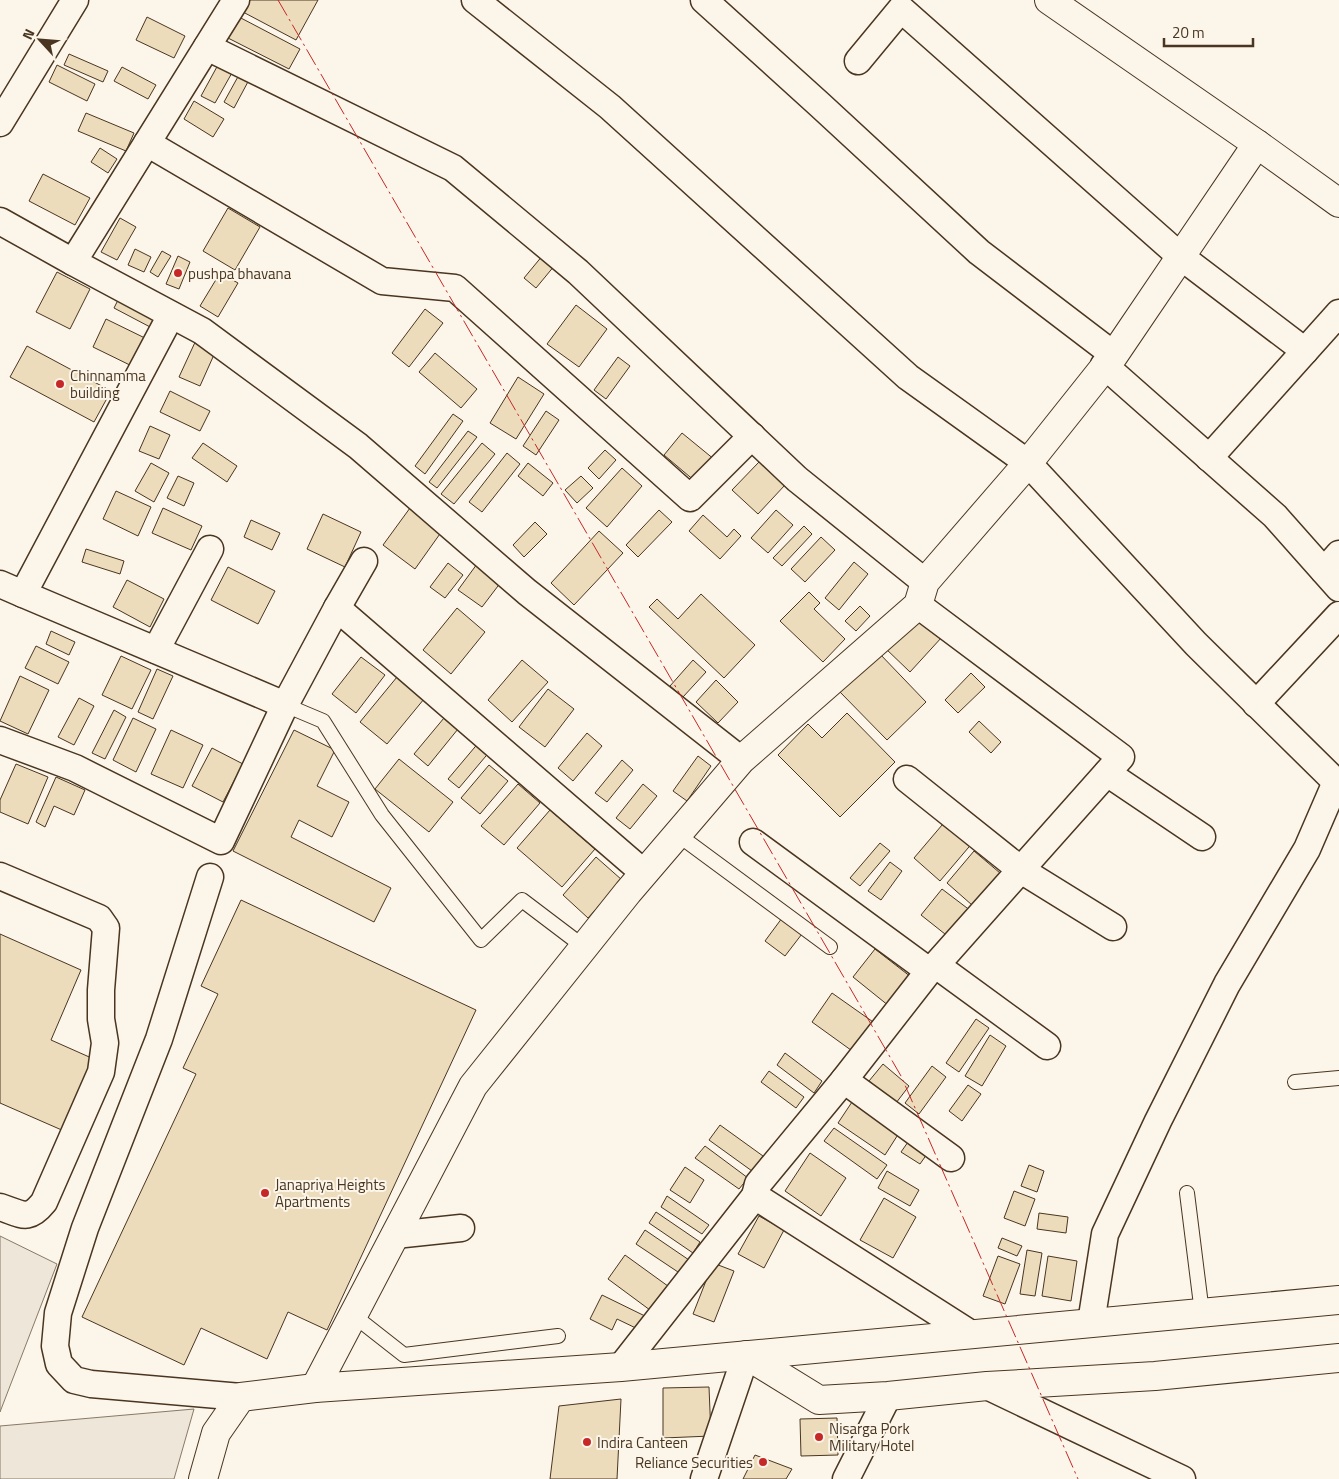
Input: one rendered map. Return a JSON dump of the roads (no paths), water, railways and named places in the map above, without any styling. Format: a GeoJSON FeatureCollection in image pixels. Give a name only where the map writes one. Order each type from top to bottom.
{"type":"FeatureCollection","features":[{"type":"Feature","properties":{"kind":"street"},"geometry":{"type":"LineString","coordinates":[[73,262],[236,0]]}},
{"type":"Feature","properties":{"kind":"street"},"geometry":{"type":"LineString","coordinates":[[475,0],[610,107],[908,378],[1028,463],[1196,644],[1338,783],[1307,849],[1227,984],[1158,1121],[1105,1234],[1091,1323]]}},
{"type":"Feature","properties":{"kind":"street"},"geometry":{"type":"LineString","coordinates":[[704,0],[979,252],[1109,360],[1209,458],[1334,571]]}},
{"type":"Feature","properties":{"kind":"street"},"geometry":{"type":"LineString","coordinates":[[1049,0],[1339,203]]}},
{"type":"Feature","properties":{"kind":"street"},"geometry":{"type":"LineString","coordinates":[[0,123],[70,1]]}},
{"type":"Feature","properties":{"kind":"street"},"geometry":{"type":"LineString","coordinates":[[858,61],[901,9],[1180,256],[1305,351]]}},
{"type":"Feature","properties":{"kind":"street"},"geometry":{"type":"LineString","coordinates":[[207,47],[453,168],[578,272],[921,593],[1121,757],[932,968],[844,1080],[758,1184],[755,1196],[621,1367]]}},
{"type":"Feature","properties":{"kind":"street"},"geometry":{"type":"LineString","coordinates":[[147,143],[382,281],[455,288],[690,498],[752,436]]}},
{"type":"Feature","properties":{"kind":"street"},"geometry":{"type":"LineString","coordinates":[[315,1388],[473,1086],[644,873],[740,760],[921,593],[1028,463],[1109,360],[1257,144]]}},
{"type":"Feature","properties":{"kind":"street"},"geometry":{"type":"LineString","coordinates":[[0,221],[202,331],[358,446],[527,592],[740,760]]}},
{"type":"Feature","properties":{"kind":"street"},"geometry":{"type":"LineString","coordinates":[[1209,458],[1339,312]]}},
{"type":"Feature","properties":{"kind":"street"},"geometry":{"type":"LineString","coordinates":[[171,314],[11,589],[285,704]]}},
{"type":"Feature","properties":{"kind":"street"},"geometry":{"type":"LineString","coordinates":[[156,650],[210,549]]}},
{"type":"Feature","properties":{"kind":"street"},"geometry":{"type":"LineString","coordinates":[[0,740],[75,768],[221,841],[285,704],[364,561]]}},
{"type":"Feature","properties":{"kind":"street"},"geometry":{"type":"LineString","coordinates":[[337,608],[644,873]]}},
{"type":"Feature","properties":{"kind":"street"},"geometry":{"type":"LineString","coordinates":[[1256,704],[1339,615]]}},
{"type":"Feature","properties":{"kind":"street"},"geometry":{"type":"LineString","coordinates":[[1108,772],[1202,837]]}},
{"type":"Feature","properties":{"kind":"street"},"geometry":{"type":"LineString","coordinates":[[906,779],[1021,870],[1113,927]]}},
{"type":"Feature","properties":{"kind":"street"},"geometry":{"type":"LineString","coordinates":[[753,842],[1047,1046]]}},
{"type":"Feature","properties":{"kind":"street"},"geometry":{"type":"LineString","coordinates":[[0,876],[99,918],[106,928],[101,990],[101,1020],[105,1043],[101,1072],[44,1202],[35,1213],[27,1216],[0,1207]]}},
{"type":"Feature","properties":{"kind":"street"},"geometry":{"type":"LineString","coordinates":[[210,877],[159,1040],[85,1228],[58,1313],[55,1346],[59,1364],[74,1380],[92,1384],[241,1397],[315,1388],[621,1367],[746,1356],[1339,1300]]}},
{"type":"Feature","properties":{"kind":"street"},"geometry":{"type":"LineString","coordinates":[[844,1080],[951,1158]]}},
{"type":"Feature","properties":{"kind":"street"},"geometry":{"type":"LineString","coordinates":[[755,1196],[971,1334]]}},
{"type":"Feature","properties":{"kind":"street"},"geometry":{"type":"LineString","coordinates":[[395,1235],[461,1228]]}},
{"type":"Feature","properties":{"kind":"street"},"geometry":{"type":"LineString","coordinates":[[746,1356],[819,1400],[888,1396],[987,1386],[1155,1376],[1339,1358]]}},
{"type":"Feature","properties":{"kind":"street"},"geometry":{"type":"LineString","coordinates":[[704,1479],[746,1356]]}},
{"type":"Feature","properties":{"kind":"street"},"geometry":{"type":"LineString","coordinates":[[987,1386],[1182,1479]]}},
{"type":"Feature","properties":{"kind":"street"},"geometry":{"type":"LineString","coordinates":[[846,1479],[888,1396]]}},
{"type":"Feature","properties":{"kind":"street"},"geometry":{"type":"LineString","coordinates":[[203,1479],[216,1433],[241,1397]]}},
{"type":"Feature","properties":{"kind":"lane"},"geometry":{"type":"LineString","coordinates":[[285,704],[322,721],[382,816],[481,940],[522,900],[584,947]]}},
{"type":"Feature","properties":{"kind":"lane"},"geometry":{"type":"LineString","coordinates":[[677,834],[830,947]]}},
{"type":"Feature","properties":{"kind":"lane"},"geometry":{"type":"LineString","coordinates":[[1295,1082],[1339,1078]]}},
{"type":"Feature","properties":{"kind":"lane"},"geometry":{"type":"LineString","coordinates":[[1187,1193],[1202,1313]]}},
{"type":"Feature","properties":{"kind":"lane"},"geometry":{"type":"LineString","coordinates":[[353,1315],[404,1355],[558,1336]]}},
{"type":"Feature","properties":{"kind":"place","name":"pushpa bhavana"},"geometry":{"type":"Point","coordinates":[178,273]}},
{"type":"Feature","properties":{"kind":"place","name":"Chinnamma building"},"geometry":{"type":"Point","coordinates":[60,384]}},
{"type":"Feature","properties":{"kind":"place","name":"Janapriya Heights Apartments"},"geometry":{"type":"Point","coordinates":[265,1193]}},
{"type":"Feature","properties":{"kind":"place","name":"Nisarga Pork Military Hotel"},"geometry":{"type":"Point","coordinates":[819,1437]}},
{"type":"Feature","properties":{"kind":"place","name":"Indira Canteen"},"geometry":{"type":"Point","coordinates":[587,1442]}},
{"type":"Feature","properties":{"kind":"place","name":"Reliance Securities"},"geometry":{"type":"Point","coordinates":[763,1462]}}]}
